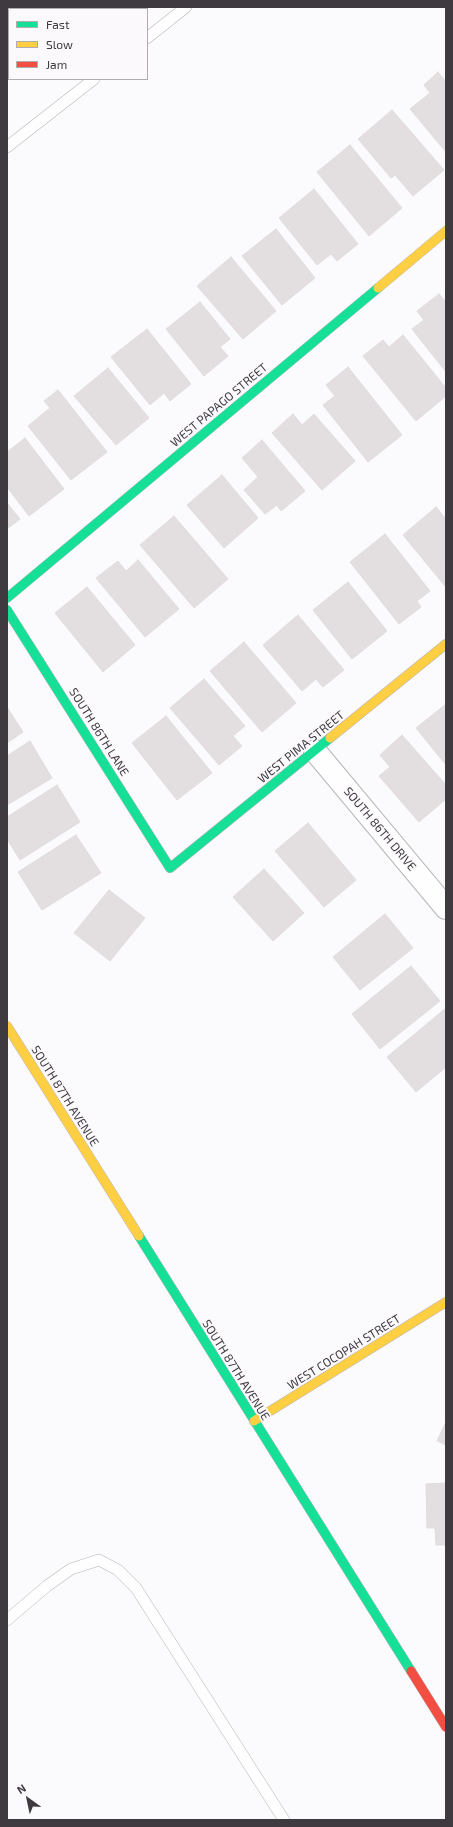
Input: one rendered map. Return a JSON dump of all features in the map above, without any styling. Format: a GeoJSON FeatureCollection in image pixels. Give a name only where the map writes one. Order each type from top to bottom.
{"type":"FeatureCollection","features":[{"type":"Feature","properties":{"kind":"street","name":"WEST PAPAGO STREET"},"geometry":{"type":"LineString","coordinates":[[7,598],[446,231]]}},
{"type":"Feature","properties":{"kind":"street","name":"SOUTH 86TH LANE"},"geometry":{"type":"LineString","coordinates":[[7,610],[170,868]]}},
{"type":"Feature","properties":{"kind":"street","name":"WEST PIMA STREET"},"geometry":{"type":"LineString","coordinates":[[170,868],[446,644]]}},
{"type":"Feature","properties":{"kind":"street","name":"SOUTH 86TH DRIVE"},"geometry":{"type":"LineString","coordinates":[[315,751],[446,908]]}},
{"type":"Feature","properties":{"kind":"street","name":"SOUTH 87TH AVENUE"},"geometry":{"type":"LineString","coordinates":[[7,1026],[446,1727]]}},
{"type":"Feature","properties":{"kind":"street","name":"WEST COCOPAH STREET"},"geometry":{"type":"LineString","coordinates":[[254,1421],[446,1302]]}},
{"type":"Feature","properties":{"kind":"lane"},"geometry":{"type":"LineString","coordinates":[[148,37],[186,7]]}},
{"type":"Feature","properties":{"kind":"lane"},"geometry":{"type":"LineString","coordinates":[[7,147],[93,80]]}},
{"type":"Feature","properties":{"kind":"lane"},"geometry":{"type":"LineString","coordinates":[[7,1620],[47,1586],[71,1569],[99,1560],[118,1570],[136,1588],[284,1820]]}},
{"type":"Feature","properties":{"kind":"building"},"geometry":{"type":"Polygon","coordinates":[[[438,72],[446,82],[446,152],[410,109],[430,93],[424,85],[438,72]]]}},
{"type":"Feature","properties":{"kind":"building"},"geometry":{"type":"Polygon","coordinates":[[[392,110],[444,170],[413,196],[395,175],[391,178],[358,139],[392,110]]]}},
{"type":"Feature","properties":{"kind":"building"},"geometry":{"type":"Polygon","coordinates":[[[350,145],[402,208],[369,236],[317,172],[350,145]]]}},
{"type":"Feature","properties":{"kind":"building"},"geometry":{"type":"Polygon","coordinates":[[[314,189],[358,244],[337,261],[331,254],[317,265],[279,218],[314,189]]]}},
{"type":"Feature","properties":{"kind":"building"},"geometry":{"type":"Polygon","coordinates":[[[276,229],[315,278],[282,305],[242,256],[276,229]]]}},
{"type":"Feature","properties":{"kind":"building"},"geometry":{"type":"Polygon","coordinates":[[[231,257],[276,311],[243,339],[197,286],[231,257]]]}},
{"type":"Feature","properties":{"kind":"building"},"geometry":{"type":"Polygon","coordinates":[[[439,294],[446,302],[446,372],[412,329],[424,320],[417,311],[439,294]]]}},
{"type":"Feature","properties":{"kind":"building"},"geometry":{"type":"Polygon","coordinates":[[[200,302],[230,339],[220,347],[228,356],[204,376],[166,329],[200,302]]]}},
{"type":"Feature","properties":{"kind":"building"},"geometry":{"type":"Polygon","coordinates":[[[147,329],[191,384],[170,401],[164,393],[150,405],[111,357],[147,329]]]}},
{"type":"Feature","properties":{"kind":"building"},"geometry":{"type":"Polygon","coordinates":[[[403,335],[446,388],[446,396],[416,421],[363,356],[383,340],[389,347],[403,335]]]}},
{"type":"Feature","properties":{"kind":"building"},"geometry":{"type":"Polygon","coordinates":[[[348,367],[402,435],[368,462],[323,405],[335,396],[326,385],[348,367]]]}},
{"type":"Feature","properties":{"kind":"building"},"geometry":{"type":"Polygon","coordinates":[[[108,368],[149,418],[116,445],[74,396],[108,368]]]}},
{"type":"Feature","properties":{"kind":"building"},"geometry":{"type":"Polygon","coordinates":[[[58,390],[107,452],[71,480],[28,426],[50,408],[44,401],[58,390]]]}},
{"type":"Feature","properties":{"kind":"building"},"geometry":{"type":"Polygon","coordinates":[[[293,414],[302,425],[314,414],[355,461],[322,490],[272,433],[293,414]]]}},
{"type":"Feature","properties":{"kind":"building"},"geometry":{"type":"Polygon","coordinates":[[[25,438],[64,489],[29,516],[7,487],[7,452],[25,438]]]}},
{"type":"Feature","properties":{"kind":"building"},"geometry":{"type":"Polygon","coordinates":[[[262,440],[305,491],[281,511],[277,505],[265,514],[244,490],[258,477],[242,458],[262,440]]]}},
{"type":"Feature","properties":{"kind":"building"},"geometry":{"type":"Polygon","coordinates":[[[222,475],[258,518],[224,548],[187,505],[222,475]]]}},
{"type":"Feature","properties":{"kind":"building"},"geometry":{"type":"Polygon","coordinates":[[[7,503],[20,519],[7,529],[7,503]]]}},
{"type":"Feature","properties":{"kind":"building"},"geometry":{"type":"Polygon","coordinates":[[[436,507],[446,519],[445,586],[403,535],[436,507]]]}},
{"type":"Feature","properties":{"kind":"building"},"geometry":{"type":"Polygon","coordinates":[[[174,516],[228,579],[194,608],[140,545],[174,516]]]}},
{"type":"Feature","properties":{"kind":"building"},"geometry":{"type":"Polygon","coordinates":[[[385,534],[430,591],[417,601],[421,607],[399,624],[350,562],[385,534]]]}},
{"type":"Feature","properties":{"kind":"building"},"geometry":{"type":"Polygon","coordinates":[[[138,560],[179,609],[145,637],[96,578],[118,561],[126,571],[138,560]]]}},
{"type":"Feature","properties":{"kind":"building"},"geometry":{"type":"Polygon","coordinates":[[[348,582],[387,631],[352,659],[313,610],[348,582]]]}},
{"type":"Feature","properties":{"kind":"building"},"geometry":{"type":"Polygon","coordinates":[[[87,587],[135,645],[103,672],[55,613],[87,587]]]}},
{"type":"Feature","properties":{"kind":"building"},"geometry":{"type":"Polygon","coordinates":[[[298,615],[344,670],[323,687],[316,679],[302,691],[263,645],[298,615]]]}},
{"type":"Feature","properties":{"kind":"building"},"geometry":{"type":"Polygon","coordinates":[[[244,642],[296,703],[262,732],[210,671],[244,642]]]}},
{"type":"Feature","properties":{"kind":"building"},"geometry":{"type":"Polygon","coordinates":[[[204,679],[245,726],[233,736],[242,746],[219,765],[170,708],[204,679]]]}},
{"type":"Feature","properties":{"kind":"building"},"geometry":{"type":"Polygon","coordinates":[[[446,704],[446,765],[416,728],[446,704]]]}},
{"type":"Feature","properties":{"kind":"building"},"geometry":{"type":"Polygon","coordinates":[[[7,707],[23,732],[7,743],[7,707]]]}},
{"type":"Feature","properties":{"kind":"building"},"geometry":{"type":"Polygon","coordinates":[[[166,716],[212,773],[177,800],[132,743],[166,716]]]}},
{"type":"Feature","properties":{"kind":"building"},"geometry":{"type":"Polygon","coordinates":[[[402,735],[446,785],[446,799],[419,822],[379,776],[390,767],[380,755],[402,735]]]}},
{"type":"Feature","properties":{"kind":"building"},"geometry":{"type":"Polygon","coordinates":[[[30,741],[52,778],[7,805],[7,756],[30,741]]]}},
{"type":"Feature","properties":{"kind":"building"},"geometry":{"type":"Polygon","coordinates":[[[57,785],[80,822],[20,860],[7,839],[7,817],[57,785]]]}},
{"type":"Feature","properties":{"kind":"building"},"geometry":{"type":"Polygon","coordinates":[[[308,823],[356,880],[324,907],[275,851],[308,823]]]}},
{"type":"Feature","properties":{"kind":"building"},"geometry":{"type":"Polygon","coordinates":[[[76,835],[101,873],[42,910],[18,872],[76,835]]]}},
{"type":"Feature","properties":{"kind":"building"},"geometry":{"type":"Polygon","coordinates":[[[264,869],[304,913],[273,941],[233,897],[264,869]]]}},
{"type":"Feature","properties":{"kind":"building"},"geometry":{"type":"Polygon","coordinates":[[[109,890],[145,918],[110,961],[74,933],[109,890]]]}},
{"type":"Feature","properties":{"kind":"building"},"geometry":{"type":"Polygon","coordinates":[[[385,914],[413,948],[360,990],[333,957],[385,914]]]}},
{"type":"Feature","properties":{"kind":"building"},"geometry":{"type":"Polygon","coordinates":[[[411,966],[440,1001],[380,1049],[352,1014],[411,966]]]}},
{"type":"Feature","properties":{"kind":"building"},"geometry":{"type":"Polygon","coordinates":[[[446,1008],[446,1067],[416,1092],[387,1057],[446,1008]]]}},
{"type":"Feature","properties":{"kind":"building"},"geometry":{"type":"Polygon","coordinates":[[[446,1422],[446,1445],[437,1441],[446,1422]]]}},
{"type":"Feature","properties":{"kind":"building"},"geometry":{"type":"Polygon","coordinates":[[[446,1483],[446,1545],[436,1545],[435,1528],[427,1528],[426,1484],[446,1483]]]}},
{"type":"Feature","properties":{"kind":"traffic: fast"},"geometry":{"type":"LineString","coordinates":[[7,598],[378,288]]}},
{"type":"Feature","properties":{"kind":"traffic: fast"},"geometry":{"type":"LineString","coordinates":[[7,610],[170,868],[330,738]]}},
{"type":"Feature","properties":{"kind":"traffic: fast"},"geometry":{"type":"LineString","coordinates":[[139,1236],[411,1671]]}},
{"type":"Feature","properties":{"kind":"traffic: slow"},"geometry":{"type":"LineString","coordinates":[[378,288],[446,231]]}},
{"type":"Feature","properties":{"kind":"traffic: slow"},"geometry":{"type":"LineString","coordinates":[[330,738],[446,644]]}},
{"type":"Feature","properties":{"kind":"traffic: slow"},"geometry":{"type":"LineString","coordinates":[[7,1026],[139,1236]]}},
{"type":"Feature","properties":{"kind":"traffic: slow"},"geometry":{"type":"LineString","coordinates":[[254,1421],[446,1302]]}},
{"type":"Feature","properties":{"kind":"traffic: jam"},"geometry":{"type":"LineString","coordinates":[[411,1671],[446,1727]]}}]}
